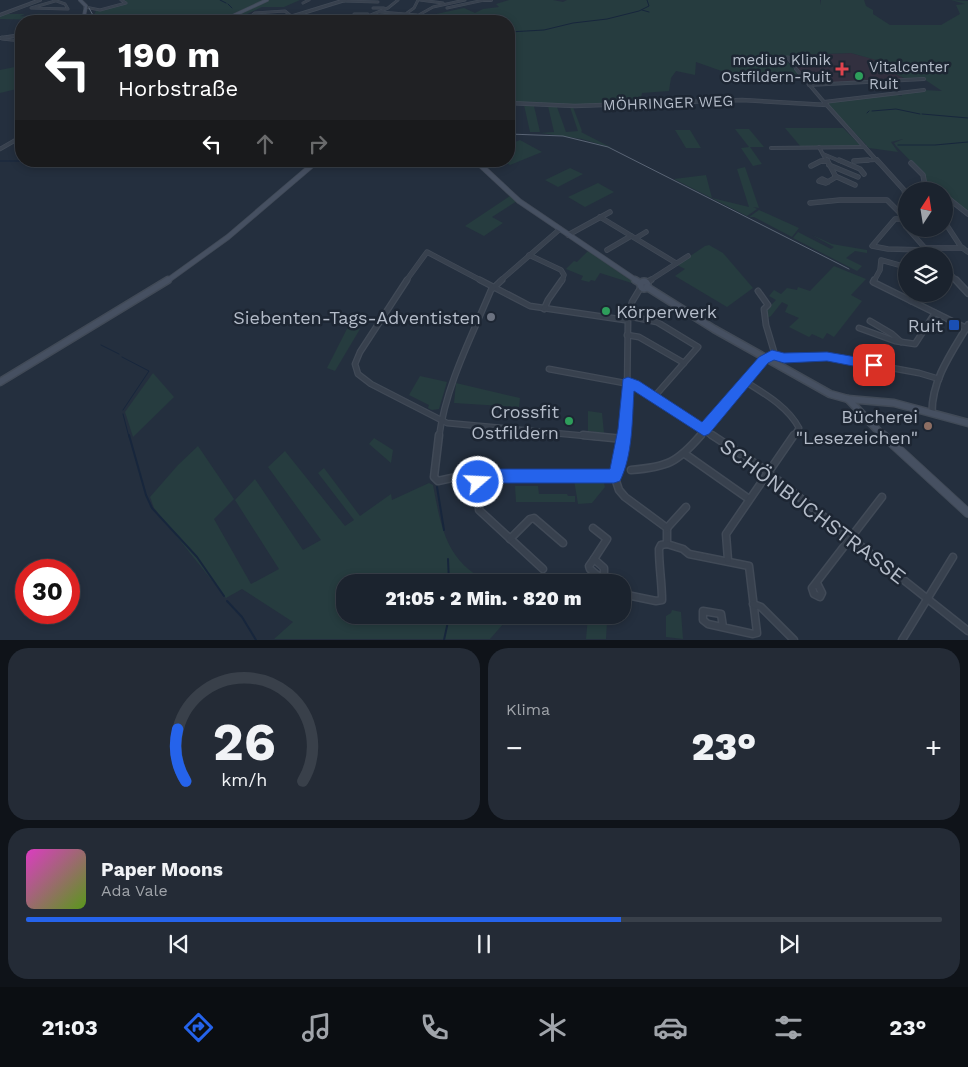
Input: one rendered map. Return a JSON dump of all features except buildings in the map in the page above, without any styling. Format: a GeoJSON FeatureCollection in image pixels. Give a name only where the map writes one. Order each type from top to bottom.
{"type":"FeatureCollection","features":[{"type":"Feature","properties":{"kind":"main road"},"geometry":{"type":"LineString","coordinates":[[80,0],[85,7],[84,15]]}},
{"type":"Feature","properties":{"kind":"main road"},"geometry":{"type":"LineString","coordinates":[[235,15],[267,0]]}},
{"type":"Feature","properties":{"kind":"main road"},"geometry":{"type":"LineString","coordinates":[[0,382],[191,265],[231,235],[310,167]]}},
{"type":"Feature","properties":{"kind":"main road"},"geometry":{"type":"LineString","coordinates":[[482,167],[511,194],[568,235],[644,285],[701,322],[823,391],[848,399],[885,401],[968,423]]}},
{"type":"Feature","properties":{"kind":"main road"},"geometry":{"type":"LineString","coordinates":[[848,399],[900,454],[950,494],[968,513]]}},
{"type":"Feature","properties":{"kind":"street"},"geometry":{"type":"LineString","coordinates":[[30,0],[35,2]]}},
{"type":"Feature","properties":{"kind":"street"},"geometry":{"type":"LineString","coordinates":[[1,14],[40,0]]}},
{"type":"Feature","properties":{"kind":"street"},"geometry":{"type":"LineString","coordinates":[[55,0],[65,4],[68,9],[31,8],[55,0]]}},
{"type":"Feature","properties":{"kind":"street"},"geometry":{"type":"LineString","coordinates":[[85,7],[92,6],[100,10],[126,2],[121,0]]}},
{"type":"Feature","properties":{"kind":"street"},"geometry":{"type":"LineString","coordinates":[[303,3],[309,0]]}},
{"type":"Feature","properties":{"kind":"street"},"geometry":{"type":"LineString","coordinates":[[334,0],[378,2]]}},
{"type":"Feature","properties":{"kind":"street"},"geometry":{"type":"LineString","coordinates":[[354,14],[370,14],[388,8],[398,0]]}},
{"type":"Feature","properties":{"kind":"street"},"geometry":{"type":"LineString","coordinates":[[406,13],[414,8],[419,0],[444,3],[465,0]]}},
{"type":"Feature","properties":{"kind":"street"},"geometry":{"type":"LineString","coordinates":[[376,12],[418,15],[449,0]]}},
{"type":"Feature","properties":{"kind":"street"},"geometry":{"type":"LineString","coordinates":[[447,8],[491,0]]}},
{"type":"Feature","properties":{"kind":"street"},"geometry":{"type":"LineString","coordinates":[[297,15],[344,1]]}},
{"type":"Feature","properties":{"kind":"street"},"geometry":{"type":"LineString","coordinates":[[373,8],[388,8]]}},
{"type":"Feature","properties":{"kind":"street"},"geometry":{"type":"LineString","coordinates":[[253,15],[269,11],[285,12],[288,15]]}},
{"type":"Feature","properties":{"kind":"street"},"geometry":{"type":"LineString","coordinates":[[1,38],[15,36]]}},
{"type":"Feature","properties":{"kind":"street"},"geometry":{"type":"LineString","coordinates":[[1,38],[15,40]]}},
{"type":"Feature","properties":{"kind":"street"},"geometry":{"type":"LineString","coordinates":[[793,66],[898,183]]}},
{"type":"Feature","properties":{"kind":"street"},"geometry":{"type":"LineString","coordinates":[[809,85],[924,79]]}},
{"type":"Feature","properties":{"kind":"street"},"geometry":{"type":"LineString","coordinates":[[825,104],[924,90]]}},
{"type":"Feature","properties":{"kind":"street","name":"MÖHRINGER WEG"},"geometry":{"type":"LineString","coordinates":[[515,103],[575,106],[748,100],[825,104]]}},
{"type":"Feature","properties":{"kind":"street"},"geometry":{"type":"LineString","coordinates":[[0,149],[15,140]]}},
{"type":"Feature","properties":{"kind":"street"},"geometry":{"type":"LineString","coordinates":[[819,147],[835,176],[855,185]]}},
{"type":"Feature","properties":{"kind":"street"},"geometry":{"type":"LineString","coordinates":[[772,148],[865,147]]}},
{"type":"Feature","properties":{"kind":"street"},"geometry":{"type":"LineString","coordinates":[[823,154],[860,169],[864,174]]}},
{"type":"Feature","properties":{"kind":"street"},"geometry":{"type":"LineString","coordinates":[[854,161],[877,160]]}},
{"type":"Feature","properties":{"kind":"street"},"geometry":{"type":"LineString","coordinates":[[811,166],[821,161],[858,177]]}},
{"type":"Feature","properties":{"kind":"street"},"geometry":{"type":"LineString","coordinates":[[911,163],[923,175],[924,182]]}},
{"type":"Feature","properties":{"kind":"street"},"geometry":{"type":"LineString","coordinates":[[828,182],[835,178],[835,176]]}},
{"type":"Feature","properties":{"kind":"street"},"geometry":{"type":"LineString","coordinates":[[810,203],[842,200],[887,200],[898,212]]}},
{"type":"Feature","properties":{"kind":"street"},"geometry":{"type":"LineString","coordinates":[[953,202],[968,214]]}},
{"type":"Feature","properties":{"kind":"street"},"geometry":{"type":"LineString","coordinates":[[568,235],[610,212]]}},
{"type":"Feature","properties":{"kind":"street"},"geometry":{"type":"LineString","coordinates":[[600,217],[676,263]]}},
{"type":"Feature","properties":{"kind":"street"},"geometry":{"type":"LineString","coordinates":[[898,220],[895,219],[872,245],[873,247],[898,249]]}},
{"type":"Feature","properties":{"kind":"street"},"geometry":{"type":"LineString","coordinates":[[560,229],[493,287],[453,378],[443,410],[434,472],[435,480],[441,481],[457,476],[614,477]]}},
{"type":"Feature","properties":{"kind":"street"},"geometry":{"type":"LineString","coordinates":[[636,238],[646,232]]}},
{"type":"Feature","properties":{"kind":"street"},"geometry":{"type":"LineString","coordinates":[[607,250],[630,236]]}},
{"type":"Feature","properties":{"kind":"street"},"geometry":{"type":"LineString","coordinates":[[953,236],[968,252]]}},
{"type":"Feature","properties":{"kind":"street"},"geometry":{"type":"LineString","coordinates":[[953,248],[963,248]]}},
{"type":"Feature","properties":{"kind":"street"},"geometry":{"type":"LineString","coordinates":[[624,439],[471,426],[442,421],[372,384],[358,374],[355,367],[358,354],[422,255],[431,252],[525,304],[544,309],[657,322],[696,344],[698,349],[654,397]]}},
{"type":"Feature","properties":{"kind":"street"},"geometry":{"type":"LineString","coordinates":[[529,255],[561,270],[564,275],[546,302],[544,309]]}},
{"type":"Feature","properties":{"kind":"street"},"geometry":{"type":"LineString","coordinates":[[614,477],[619,468],[624,439],[628,382],[626,318],[634,298],[644,285],[688,256]]}},
{"type":"Feature","properties":{"kind":"street"},"geometry":{"type":"LineString","coordinates":[[898,265],[882,260],[880,270],[873,282],[898,295]]}},
{"type":"Feature","properties":{"kind":"street"},"geometry":{"type":"LineString","coordinates":[[953,277],[968,293]]}},
{"type":"Feature","properties":{"kind":"street"},"geometry":{"type":"LineString","coordinates":[[758,291],[768,304],[764,309],[775,354],[784,358],[827,356],[939,379]]}},
{"type":"Feature","properties":{"kind":"street"},"geometry":{"type":"LineString","coordinates":[[912,302],[967,327],[939,379],[932,396],[932,412]]}},
{"type":"Feature","properties":{"kind":"street"},"geometry":{"type":"LineString","coordinates":[[859,328],[901,342],[916,344],[935,313]]}},
{"type":"Feature","properties":{"kind":"street"},"geometry":{"type":"LineString","coordinates":[[870,321],[892,334],[901,342]]}},
{"type":"Feature","properties":{"kind":"street"},"geometry":{"type":"LineString","coordinates":[[627,335],[638,337],[684,364]]}},
{"type":"Feature","properties":{"kind":"street"},"geometry":{"type":"LineString","coordinates":[[631,470],[659,468],[685,454],[765,359],[775,354]]}},
{"type":"Feature","properties":{"kind":"street"},"geometry":{"type":"LineString","coordinates":[[549,369],[628,382]]}},
{"type":"Feature","properties":{"kind":"street","name":"SCHÖNBUCHSTRASSE"},"geometry":{"type":"LineString","coordinates":[[628,382],[654,397],[768,473],[968,631]]}},
{"type":"Feature","properties":{"kind":"street"},"geometry":{"type":"LineString","coordinates":[[728,560],[726,534],[799,426],[772,400],[746,382]]}},
{"type":"Feature","properties":{"kind":"street"},"geometry":{"type":"LineString","coordinates":[[685,454],[749,499]]}},
{"type":"Feature","properties":{"kind":"street"},"geometry":{"type":"LineString","coordinates":[[478,476],[479,510],[543,568]]}},
{"type":"Feature","properties":{"kind":"street"},"geometry":{"type":"LineString","coordinates":[[614,477],[619,490],[625,496],[667,528]]}},
{"type":"Feature","properties":{"kind":"street"},"geometry":{"type":"LineString","coordinates":[[817,583],[882,497]]}},
{"type":"Feature","properties":{"kind":"street"},"geometry":{"type":"LineString","coordinates":[[667,544],[667,528],[686,507]]}},
{"type":"Feature","properties":{"kind":"street"},"geometry":{"type":"LineString","coordinates":[[510,538],[530,519],[534,518],[563,543]]}},
{"type":"Feature","properties":{"kind":"street"},"geometry":{"type":"LineString","coordinates":[[593,528],[607,539],[589,567],[596,574]]}},
{"type":"Feature","properties":{"kind":"street"},"geometry":{"type":"LineString","coordinates":[[631,596],[656,601],[662,600],[662,585],[659,576],[659,549],[661,545],[667,544],[691,554],[728,560],[749,566],[756,633],[723,627]]}},
{"type":"Feature","properties":{"kind":"street"},"geometry":{"type":"LineString","coordinates":[[902,640],[953,557]]}},
{"type":"Feature","properties":{"kind":"street"},"geometry":{"type":"LineString","coordinates":[[594,559],[604,568],[604,574]]}},
{"type":"Feature","properties":{"kind":"street"},"geometry":{"type":"LineString","coordinates":[[753,604],[761,607],[794,640]]}},
{"type":"Feature","properties":{"kind":"shaded area","name":"medius Klinik Ostfildern-Ruit"},"geometry":{"type":"Polygon","coordinates":[[[851,53],[877,60],[873,63],[906,79],[829,84],[810,83],[797,68],[797,60],[794,55],[851,53]]]}},
{"type":"Feature","properties":{"kind":"green space"},"geometry":{"type":"Polygon","coordinates":[[[121,0],[264,0],[230,15],[94,15],[96,11],[126,3],[121,0]]]}},
{"type":"Feature","properties":{"kind":"green space"},"geometry":{"type":"Polygon","coordinates":[[[269,0],[300,0],[284,7],[262,7],[245,15],[236,15],[269,0]]]}},
{"type":"Feature","properties":{"kind":"green space"},"geometry":{"type":"Polygon","coordinates":[[[509,0],[553,0],[563,2],[567,0],[820,0],[821,5],[821,0],[864,0],[866,6],[873,10],[873,14],[890,25],[941,25],[960,14],[956,5],[965,4],[951,0],[968,1],[968,213],[953,201],[953,182],[926,182],[923,174],[894,143],[903,139],[891,142],[898,152],[869,148],[827,103],[893,94],[902,96],[901,93],[924,90],[942,91],[924,79],[906,79],[873,63],[876,60],[851,53],[795,55],[784,58],[803,79],[775,77],[769,78],[768,83],[732,78],[733,75],[696,62],[695,75],[676,71],[671,78],[669,91],[642,93],[640,102],[576,106],[515,102],[515,15],[436,14],[464,8],[475,13],[483,9],[499,7],[496,4],[509,0]]]}},
{"type":"Feature","properties":{"kind":"green space"},"geometry":{"type":"Polygon","coordinates":[[[25,14],[15,15],[15,19],[0,19],[0,15],[25,14]]]}},
{"type":"Feature","properties":{"kind":"green space"},"geometry":{"type":"Polygon","coordinates":[[[15,67],[15,89],[0,93],[0,70],[15,67]]]}},
{"type":"Feature","properties":{"kind":"green space"},"geometry":{"type":"Polygon","coordinates":[[[524,105],[534,106],[540,132],[530,132],[524,105]]]}},
{"type":"Feature","properties":{"kind":"green space"},"geometry":{"type":"Polygon","coordinates":[[[548,106],[557,107],[566,132],[578,131],[570,107],[573,107],[581,132],[612,148],[582,139],[541,133],[554,132],[548,106]]]}},
{"type":"Feature","properties":{"kind":"green space"},"geometry":{"type":"Polygon","coordinates":[[[785,128],[843,128],[861,146],[801,147],[785,128]]]}},
{"type":"Feature","properties":{"kind":"green space"},"geometry":{"type":"Polygon","coordinates":[[[735,129],[749,129],[764,147],[750,147],[762,164],[753,166],[741,148],[749,147],[735,129]]]}},
{"type":"Feature","properties":{"kind":"green space"},"geometry":{"type":"Polygon","coordinates":[[[675,130],[690,130],[701,148],[686,148],[675,130]]]}},
{"type":"Feature","properties":{"kind":"green space"},"geometry":{"type":"Polygon","coordinates":[[[520,140],[542,152],[515,163],[515,142],[520,140]]]}},
{"type":"Feature","properties":{"kind":"green space"},"geometry":{"type":"Polygon","coordinates":[[[745,167],[759,208],[753,207],[757,209],[747,216],[674,179],[706,175],[712,198],[749,207],[737,169],[745,167]]]}},
{"type":"Feature","properties":{"kind":"green space"},"geometry":{"type":"Polygon","coordinates":[[[570,168],[583,174],[558,187],[545,180],[570,168]]]}},
{"type":"Feature","properties":{"kind":"green space"},"geometry":{"type":"Polygon","coordinates":[[[598,183],[614,192],[585,207],[568,197],[598,183]]]}},
{"type":"Feature","properties":{"kind":"green space"},"geometry":{"type":"Polygon","coordinates":[[[510,196],[517,201],[492,217],[503,223],[484,236],[465,226],[510,196]]]}},
{"type":"Feature","properties":{"kind":"green space"},"geometry":{"type":"Polygon","coordinates":[[[759,210],[799,228],[792,237],[754,217],[749,217],[759,210]]]}},
{"type":"Feature","properties":{"kind":"green space"},"geometry":{"type":"Polygon","coordinates":[[[798,232],[831,249],[834,247],[812,235],[832,244],[867,250],[867,253],[855,251],[846,258],[862,266],[857,271],[793,238],[798,232]]]}},
{"type":"Feature","properties":{"kind":"green space"},"geometry":{"type":"Polygon","coordinates":[[[709,245],[723,253],[753,288],[727,307],[675,276],[685,269],[677,265],[709,245]]]}},
{"type":"Feature","properties":{"kind":"green space"},"geometry":{"type":"Polygon","coordinates":[[[588,251],[638,285],[600,273],[595,281],[591,280],[589,282],[581,280],[583,276],[566,269],[574,261],[577,262],[588,251]]]}},
{"type":"Feature","properties":{"kind":"green space"},"geometry":{"type":"Polygon","coordinates":[[[834,266],[866,279],[851,295],[862,301],[834,337],[827,333],[823,339],[812,334],[809,337],[789,327],[799,318],[785,312],[788,305],[782,302],[771,316],[767,318],[767,309],[776,300],[769,296],[774,290],[781,294],[787,288],[797,290],[798,287],[810,291],[834,266]]]}},
{"type":"Feature","properties":{"kind":"green space"},"geometry":{"type":"Polygon","coordinates":[[[351,321],[360,329],[335,371],[327,368],[351,321]]]}},
{"type":"Feature","properties":{"kind":"green space"},"geometry":{"type":"Polygon","coordinates":[[[153,373],[174,397],[133,437],[125,412],[153,373]]]}},
{"type":"Feature","properties":{"kind":"green space"},"geometry":{"type":"Polygon","coordinates":[[[420,376],[447,382],[439,409],[432,410],[428,408],[429,405],[409,395],[420,376]]]}},
{"type":"Feature","properties":{"kind":"green space"},"geometry":{"type":"Polygon","coordinates":[[[456,383],[520,398],[519,407],[454,403],[456,383]]]}},
{"type":"Feature","properties":{"kind":"green space"},"geometry":{"type":"Polygon","coordinates":[[[588,411],[602,413],[604,433],[588,431],[588,411]]]}},
{"type":"Feature","properties":{"kind":"green space"},"geometry":{"type":"Polygon","coordinates":[[[374,438],[393,450],[391,463],[369,444],[374,438]]]}},
{"type":"Feature","properties":{"kind":"green space"},"geometry":{"type":"Polygon","coordinates":[[[198,446],[234,499],[214,519],[251,584],[279,569],[235,500],[255,479],[303,550],[321,540],[268,467],[285,451],[345,526],[354,520],[318,473],[324,468],[360,516],[391,494],[392,500],[429,483],[433,485],[439,515],[448,542],[464,565],[475,574],[336,574],[336,624],[503,624],[490,639],[274,639],[293,622],[242,589],[226,598],[154,508],[150,497],[178,465],[198,446]]]}},
{"type":"Feature","properties":{"kind":"green space"},"geometry":{"type":"Polygon","coordinates":[[[603,479],[605,487],[592,503],[578,504],[574,480],[603,479]]]}},
{"type":"Feature","properties":{"kind":"green space"},"geometry":{"type":"Polygon","coordinates":[[[515,486],[538,486],[539,494],[567,494],[568,496],[575,496],[575,502],[516,502],[515,486]]]}},
{"type":"Feature","properties":{"kind":"green space"},"geometry":{"type":"Polygon","coordinates":[[[672,610],[681,612],[683,639],[666,637],[666,616],[672,610]]]}},
{"type":"Feature","properties":{"kind":"green space"},"geometry":{"type":"Polygon","coordinates":[[[587,624],[607,624],[606,639],[586,639],[587,624]]]}},
{"type":"Feature","properties":{"kind":"waterway"},"geometry":{"type":"LineString","coordinates":[[220,0],[226,3]]}},
{"type":"Feature","properties":{"kind":"waterway"},"geometry":{"type":"LineString","coordinates":[[515,32],[544,30],[573,23],[607,19],[639,11],[649,6],[647,0]]}},
{"type":"Feature","properties":{"kind":"waterway"},"geometry":{"type":"LineString","coordinates":[[228,4],[232,8]]}},
{"type":"Feature","properties":{"kind":"waterway"},"geometry":{"type":"LineString","coordinates":[[642,10],[649,12]]}},
{"type":"Feature","properties":{"kind":"waterway"},"geometry":{"type":"LineString","coordinates":[[872,111],[896,109],[920,114]]}},
{"type":"Feature","properties":{"kind":"waterway"},"geometry":{"type":"LineString","coordinates":[[922,114],[968,118]]}},
{"type":"Feature","properties":{"kind":"waterway"},"geometry":{"type":"LineString","coordinates":[[898,145],[935,145],[968,142]]}},
{"type":"Feature","properties":{"kind":"waterway"},"geometry":{"type":"LineString","coordinates":[[0,161],[15,161]]}},
{"type":"Feature","properties":{"kind":"waterway"},"geometry":{"type":"LineString","coordinates":[[101,345],[119,354]]}},
{"type":"Feature","properties":{"kind":"waterway"},"geometry":{"type":"LineString","coordinates":[[122,357],[149,371],[123,410]]}},
{"type":"Feature","properties":{"kind":"waterway"},"geometry":{"type":"LineString","coordinates":[[123,414],[129,437]]}},
{"type":"Feature","properties":{"kind":"waterway"},"geometry":{"type":"LineString","coordinates":[[129,435],[146,495],[152,508],[197,557],[224,596]]}},
{"type":"Feature","properties":{"kind":"waterway"},"geometry":{"type":"LineString","coordinates":[[437,487],[444,530]]}},
{"type":"Feature","properties":{"kind":"waterway"},"geometry":{"type":"LineString","coordinates":[[448,559],[449,574]]}},
{"type":"Feature","properties":{"kind":"waterway"},"geometry":{"type":"LineString","coordinates":[[227,601],[242,617],[256,640]]}},
{"type":"Feature","properties":{"kind":"waterway"},"geometry":{"type":"LineString","coordinates":[[444,640],[447,624]]}},
{"type":"Feature","properties":{"kind":"tram line"},"geometry":{"type":"LineString","coordinates":[[89,8],[93,15]]}},
{"type":"Feature","properties":{"kind":"tram line"},"geometry":{"type":"LineString","coordinates":[[515,134],[563,136],[608,147],[849,269]]}},
{"type":"Feature","properties":{"kind":"place","name":"medius Klinik Ostfildern-Ruit"},"geometry":{"type":"Point","coordinates":[842,69]}},
{"type":"Feature","properties":{"kind":"place","name":"Vitalcenter Ruit"},"geometry":{"type":"Point","coordinates":[859,76]}},
{"type":"Feature","properties":{"kind":"place","name":"Körperwerk"},"geometry":{"type":"Point","coordinates":[606,311]}},
{"type":"Feature","properties":{"kind":"place","name":"Siebenten-Tags-Adventisten"},"geometry":{"type":"Point","coordinates":[491,317]}},
{"type":"Feature","properties":{"kind":"place","name":"Ruit"},"geometry":{"type":"Point","coordinates":[954,325]}},
{"type":"Feature","properties":{"kind":"place","name":"Crossfit Ostfildern"},"geometry":{"type":"Point","coordinates":[569,421]}},
{"type":"Feature","properties":{"kind":"place","name":"Bücherei \"Lesezeichen\""},"geometry":{"type":"Point","coordinates":[928,426]}},
{"type":"Feature","properties":{"kind":"route"},"geometry":{"type":"LineString","coordinates":[[478,482],[478,476],[614,476],[619,468],[625,429],[628,382],[704,430],[764,360],[772,355],[775,354],[784,358],[827,356],[874,365]]}}]}
